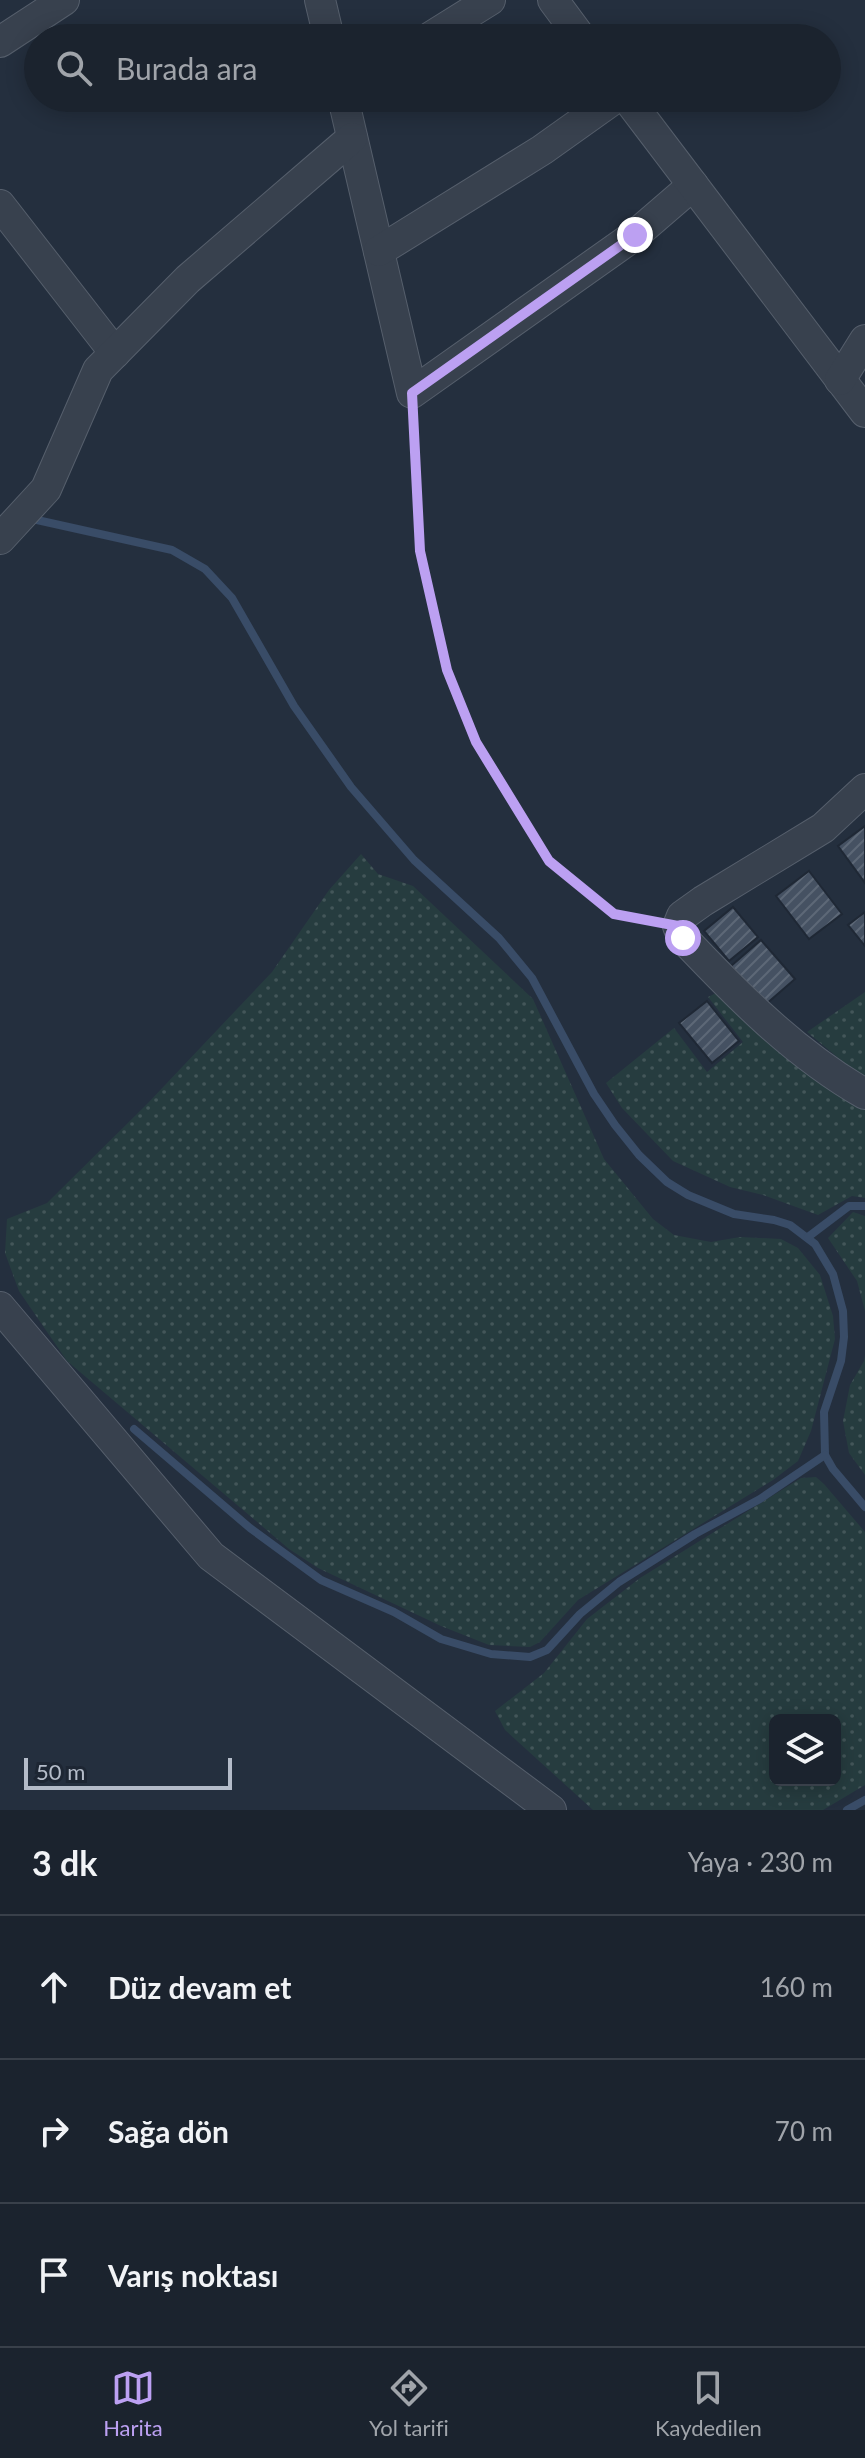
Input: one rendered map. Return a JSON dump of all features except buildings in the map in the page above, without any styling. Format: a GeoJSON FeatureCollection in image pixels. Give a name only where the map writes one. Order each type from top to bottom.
{"type":"FeatureCollection","features":[{"type":"Feature","properties":{"kind":"street"},"geometry":{"type":"LineString","coordinates":[[27,24],[64,0]]}},
{"type":"Feature","properties":{"kind":"street"},"geometry":{"type":"LineString","coordinates":[[320,0],[326,24]]}},
{"type":"Feature","properties":{"kind":"street"},"geometry":{"type":"LineString","coordinates":[[451,24],[490,0]]}},
{"type":"Feature","properties":{"kind":"street"},"geometry":{"type":"LineString","coordinates":[[553,0],[571,24]]}},
{"type":"Feature","properties":{"kind":"street"},"geometry":{"type":"LineString","coordinates":[[0,42],[24,26]]}},
{"type":"Feature","properties":{"kind":"street"},"geometry":{"type":"LineString","coordinates":[[346,112],[412,393],[635,235],[693,185]]}},
{"type":"Feature","properties":{"kind":"street"},"geometry":{"type":"LineString","coordinates":[[379,251],[542,150],[595,112]]}},
{"type":"Feature","properties":{"kind":"street"},"geometry":{"type":"LineString","coordinates":[[638,112],[865,412]]}},
{"type":"Feature","properties":{"kind":"street"},"geometry":{"type":"LineString","coordinates":[[0,539],[46,489],[98,370],[188,279],[352,138]]}},
{"type":"Feature","properties":{"kind":"street"},"geometry":{"type":"LineString","coordinates":[[0,205],[115,353]]}},
{"type":"Feature","properties":{"kind":"street"},"geometry":{"type":"LineString","coordinates":[[840,380],[865,340]]}},
{"type":"Feature","properties":{"kind":"street"},"geometry":{"type":"LineString","coordinates":[[865,789],[823,828],[703,901],[682,916],[678,926],[683,938],[747,1006],[840,1079],[865,1094]]}},
{"type":"Feature","properties":{"kind":"street"},"geometry":{"type":"LineString","coordinates":[[0,1307],[211,1556],[551,1810]]}},
{"type":"Feature","properties":{"kind":"path"},"geometry":{"type":"LineString","coordinates":[[412,393],[420,551],[447,670],[476,742],[549,861],[614,914],[678,926]]}},
{"type":"Feature","properties":{"kind":"green space"},"geometry":{"type":"Polygon","coordinates":[[[361,854],[378,874],[413,886],[533,999],[604,1159],[653,1219],[674,1235],[711,1242],[740,1237],[781,1239],[798,1248],[820,1275],[833,1316],[835,1339],[811,1431],[798,1461],[773,1480],[578,1600],[540,1642],[530,1647],[489,1645],[441,1626],[318,1568],[289,1549],[67,1361],[19,1291],[5,1253],[7,1219],[47,1203],[148,1103],[272,972],[329,890],[361,854]]]}},
{"type":"Feature","properties":{"kind":"green space"},"geometry":{"type":"Polygon","coordinates":[[[718,992],[865,1108],[865,1198],[852,1196],[818,1215],[730,1187],[673,1161],[622,1108],[606,1083],[674,1028],[707,1072],[743,1042],[708,997],[718,992]]]}},
{"type":"Feature","properties":{"kind":"green space"},"geometry":{"type":"Polygon","coordinates":[[[865,992],[865,1080],[807,1032],[865,992]]]}},
{"type":"Feature","properties":{"kind":"green space"},"geometry":{"type":"Polygon","coordinates":[[[853,1212],[865,1216],[865,1311],[857,1281],[828,1238],[853,1212]]]}},
{"type":"Feature","properties":{"kind":"green space"},"geometry":{"type":"Polygon","coordinates":[[[865,1355],[865,1475],[849,1453],[843,1421],[850,1385],[865,1355]]]}},
{"type":"Feature","properties":{"kind":"green space"},"geometry":{"type":"Polygon","coordinates":[[[816,1477],[824,1484],[865,1532],[865,1785],[823,1810],[593,1810],[505,1730],[495,1711],[544,1673],[587,1619],[640,1578],[801,1478],[816,1477]]]}},
{"type":"Feature","properties":{"kind":"waterway"},"geometry":{"type":"LineString","coordinates":[[28,518],[172,550],[205,569],[232,598],[294,706],[351,787],[414,860],[499,938],[532,978],[594,1094],[639,1155],[667,1182],[688,1195],[734,1214],[790,1225],[815,1244],[833,1274],[843,1311],[841,1361],[824,1412],[825,1455],[865,1507]]}},
{"type":"Feature","properties":{"kind":"waterway"},"geometry":{"type":"LineString","coordinates":[[808,1237],[849,1206],[865,1206]]}},
{"type":"Feature","properties":{"kind":"waterway"},"geometry":{"type":"LineString","coordinates":[[134,1429],[250,1528],[321,1580],[394,1612],[441,1639],[491,1654],[530,1657],[547,1650],[580,1614],[619,1582],[695,1534],[760,1499],[825,1455]]}},
{"type":"Feature","properties":{"kind":"waterway"},"geometry":{"type":"LineString","coordinates":[[847,1810],[865,1800]]}},
{"type":"Feature","properties":{"kind":"route"},"geometry":{"type":"LineString","coordinates":[[635,235],[412,393],[420,551],[447,670],[476,742],[549,861],[614,914],[678,926],[683,938]]}}]}
